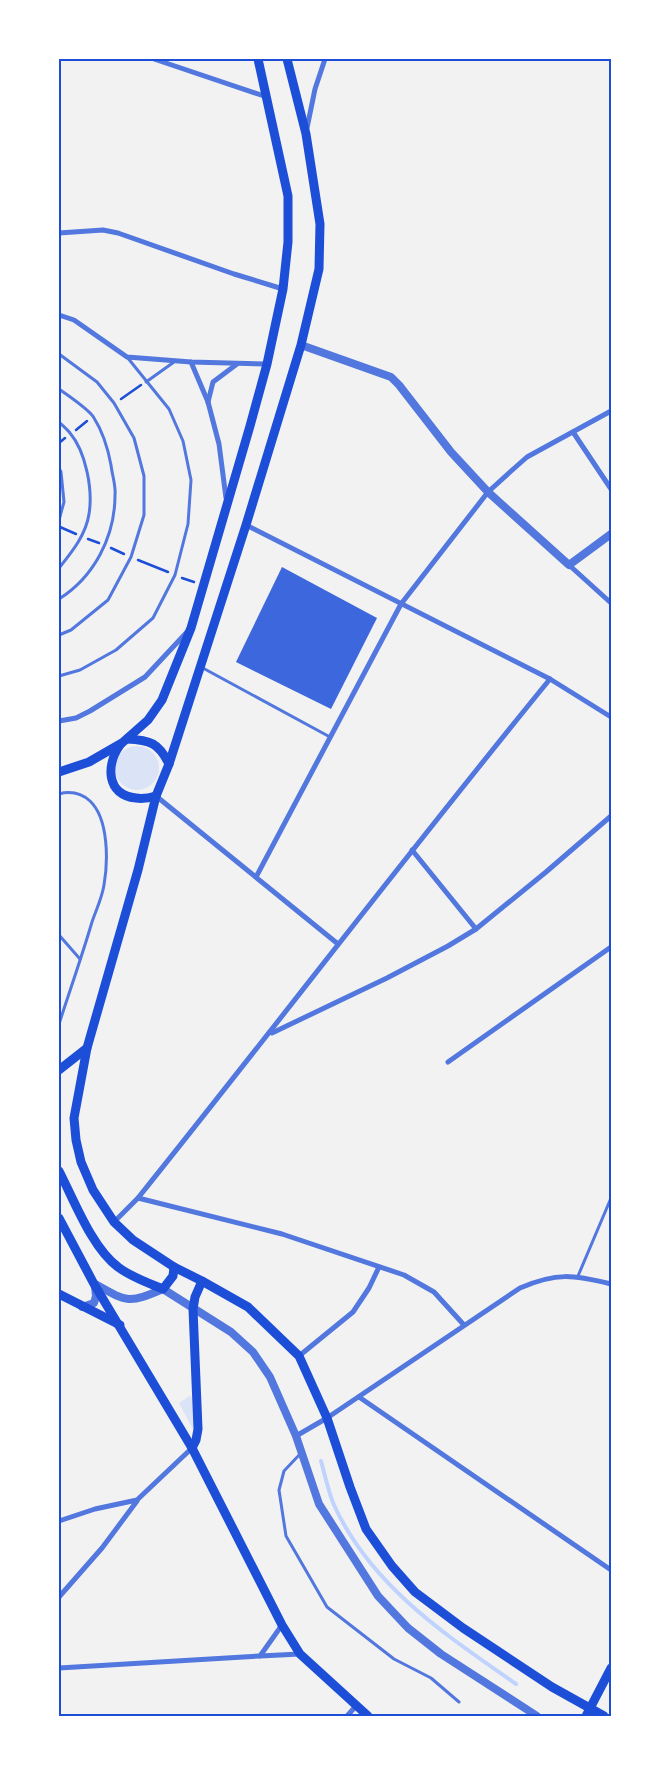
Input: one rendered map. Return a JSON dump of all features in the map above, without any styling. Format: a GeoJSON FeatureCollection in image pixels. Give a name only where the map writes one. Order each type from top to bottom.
{"type":"FeatureCollection","features":[{"type":"Feature","properties":{"kind":"main road"},"geometry":{"type":"LineString","coordinates":[[156,796],[135,798],[125,795],[117,789],[112,781],[111,761],[125,741],[148,720],[162,700],[191,628],[267,364],[283,289],[288,242],[288,196],[268,97],[258,59]]}},
{"type":"Feature","properties":{"kind":"main road"},"geometry":{"type":"LineString","coordinates":[[287,59],[306,134],[320,224],[319,269],[301,345],[246,525],[156,796],[138,870],[87,1048],[74,1118],[76,1140],[81,1162],[93,1190],[114,1222],[133,1240],[174,1267],[248,1307],[299,1356],[327,1418],[366,1529],[392,1566],[415,1592],[463,1628],[588,1712],[604,1716]]}},
{"type":"Feature","properties":{"kind":"main road"},"geometry":{"type":"LineString","coordinates":[[59,772],[88,762],[125,741],[150,742],[158,746],[168,764]]}},
{"type":"Feature","properties":{"kind":"main road"},"geometry":{"type":"LineString","coordinates":[[59,1070],[87,1048]]}},
{"type":"Feature","properties":{"kind":"main road"},"geometry":{"type":"LineString","coordinates":[[59,1171],[104,1255],[117,1267],[132,1276],[163,1289],[173,1276],[174,1267]]}},
{"type":"Feature","properties":{"kind":"main road"},"geometry":{"type":"LineString","coordinates":[[59,1218],[94,1284],[192,1448],[282,1625],[300,1654],[368,1716]]}},
{"type":"Feature","properties":{"kind":"main road"},"geometry":{"type":"LineString","coordinates":[[192,1448],[198,1429],[193,1309],[195,1296],[202,1281]]}},
{"type":"Feature","properties":{"kind":"main road"},"geometry":{"type":"LineString","coordinates":[[59,1294],[120,1326]]}},
{"type":"Feature","properties":{"kind":"main road"},"geometry":{"type":"LineString","coordinates":[[588,1712],[611,1668]]}},
{"type":"Feature","properties":{"kind":"street"},"geometry":{"type":"LineString","coordinates":[[154,59],[268,97]]}},
{"type":"Feature","properties":{"kind":"street"},"geometry":{"type":"LineString","coordinates":[[306,134],[315,89],[325,59]]}},
{"type":"Feature","properties":{"kind":"street"},"geometry":{"type":"LineString","coordinates":[[59,233],[103,230],[118,233],[217,269],[283,289]]}},
{"type":"Feature","properties":{"kind":"street"},"geometry":{"type":"LineString","coordinates":[[59,315],[74,320],[127,357],[191,362],[267,364]]}},
{"type":"Feature","properties":{"kind":"street"},"geometry":{"type":"LineString","coordinates":[[301,345],[391,378],[399,385],[451,452],[488,492],[611,603]]}},
{"type":"Feature","properties":{"kind":"street"},"geometry":{"type":"LineString","coordinates":[[191,362],[208,402],[220,444],[227,505]]}},
{"type":"Feature","properties":{"kind":"street"},"geometry":{"type":"LineString","coordinates":[[208,402],[213,382],[238,364]]}},
{"type":"Feature","properties":{"kind":"street"},"geometry":{"type":"LineString","coordinates":[[256,877],[401,604],[488,492],[527,457],[611,411]]}},
{"type":"Feature","properties":{"kind":"street"},"geometry":{"type":"LineString","coordinates":[[573,432],[611,489]]}},
{"type":"Feature","properties":{"kind":"street"},"geometry":{"type":"LineString","coordinates":[[246,525],[550,679],[611,717]]}},
{"type":"Feature","properties":{"kind":"street"},"geometry":{"type":"LineString","coordinates":[[569,565],[611,534]]}},
{"type":"Feature","properties":{"kind":"street"},"geometry":{"type":"LineString","coordinates":[[59,721],[76,718],[90,711],[145,677],[191,628]]}},
{"type":"Feature","properties":{"kind":"street"},"geometry":{"type":"LineString","coordinates":[[114,1222],[138,1198],[412,850],[550,679]]}},
{"type":"Feature","properties":{"kind":"street"},"geometry":{"type":"LineString","coordinates":[[156,796],[338,944]]}},
{"type":"Feature","properties":{"kind":"street"},"geometry":{"type":"LineString","coordinates":[[269,1034],[387,978],[476,929],[611,816]]}},
{"type":"Feature","properties":{"kind":"street"},"geometry":{"type":"LineString","coordinates":[[412,850],[476,929]]}},
{"type":"Feature","properties":{"kind":"street"},"geometry":{"type":"LineString","coordinates":[[448,1062],[611,947]]}},
{"type":"Feature","properties":{"kind":"street"},"geometry":{"type":"LineString","coordinates":[[138,1198],[282,1234],[404,1275],[434,1292],[464,1325]]}},
{"type":"Feature","properties":{"kind":"street"},"geometry":{"type":"LineString","coordinates":[[299,1356],[353,1312],[369,1288],[379,1267]]}},
{"type":"Feature","properties":{"kind":"street"},"geometry":{"type":"LineString","coordinates":[[296,1436],[359,1397],[520,1288],[540,1279],[557,1276],[578,1276],[611,1284]]}},
{"type":"Feature","properties":{"kind":"street"},"geometry":{"type":"LineString","coordinates":[[94,1284],[118,1297],[128,1300],[140,1299],[163,1289],[231,1332],[253,1352],[270,1377],[296,1436],[319,1504],[378,1596],[408,1628],[441,1654],[537,1716]]}},
{"type":"Feature","properties":{"kind":"street"},"geometry":{"type":"LineString","coordinates":[[82,1307],[94,1303],[96,1296],[94,1284]]}},
{"type":"Feature","properties":{"kind":"street"},"geometry":{"type":"LineString","coordinates":[[359,1397],[611,1570]]}},
{"type":"Feature","properties":{"kind":"street"},"geometry":{"type":"LineString","coordinates":[[59,1598],[102,1548],[137,1500],[192,1448]]}},
{"type":"Feature","properties":{"kind":"street"},"geometry":{"type":"LineString","coordinates":[[59,1521],[95,1509],[137,1500]]}},
{"type":"Feature","properties":{"kind":"street"},"geometry":{"type":"LineString","coordinates":[[260,1656],[282,1625]]}},
{"type":"Feature","properties":{"kind":"street"},"geometry":{"type":"LineString","coordinates":[[59,1668],[300,1654]]}},
{"type":"Feature","properties":{"kind":"street"},"geometry":{"type":"LineString","coordinates":[[346,1716],[356,1706]]}},
{"type":"Feature","properties":{"kind":"lane"},"geometry":{"type":"LineString","coordinates":[[59,354],[97,382],[114,403],[134,438],[144,476],[144,515],[131,557],[108,600],[71,630],[59,635]]}},
{"type":"Feature","properties":{"kind":"lane"},"geometry":{"type":"LineString","coordinates":[[59,676],[80,670],[116,650],[153,618],[175,575],[188,524],[190,480],[183,441],[169,409],[127,357]]}},
{"type":"Feature","properties":{"kind":"lane"},"geometry":{"type":"LineString","coordinates":[[146,382],[176,360]]}},
{"type":"Feature","properties":{"kind":"lane"},"geometry":{"type":"LineString","coordinates":[[59,389],[94,416],[108,449],[116,493],[114,514],[105,546],[90,571],[72,590],[59,599]]}},
{"type":"Feature","properties":{"kind":"lane"},"geometry":{"type":"LineString","coordinates":[[59,422],[71,434],[84,460],[89,485],[89,515],[81,536],[70,555],[59,568]]}},
{"type":"Feature","properties":{"kind":"lane"},"geometry":{"type":"LineString","coordinates":[[59,468],[64,502],[59,520]]}},
{"type":"Feature","properties":{"kind":"lane"},"geometry":{"type":"LineString","coordinates":[[200,667],[330,737]]}},
{"type":"Feature","properties":{"kind":"lane"},"geometry":{"type":"LineString","coordinates":[[59,794],[69,791],[88,799],[93,804],[99,812],[107,850],[104,886],[59,1024]]}},
{"type":"Feature","properties":{"kind":"lane"},"geometry":{"type":"LineString","coordinates":[[59,935],[81,959]]}},
{"type":"Feature","properties":{"kind":"lane"},"geometry":{"type":"LineString","coordinates":[[578,1276],[611,1198]]}},
{"type":"Feature","properties":{"kind":"lane"},"geometry":{"type":"LineString","coordinates":[[302,1453],[284,1471],[279,1490],[286,1536],[327,1607],[394,1659],[431,1678],[459,1702]]}},
{"type":"Feature","properties":{"kind":"path"},"geometry":{"type":"LineString","coordinates":[[114,403],[146,382]]}},
{"type":"Feature","properties":{"kind":"path"},"geometry":{"type":"LineString","coordinates":[[59,443],[94,416]]}},
{"type":"Feature","properties":{"kind":"shaded area"},"geometry":{"type":"Polygon","coordinates":[[[137,746],[149,750],[155,756],[159,768],[155,780],[149,786],[137,790],[125,786],[119,780],[115,768],[119,756],[125,750],[137,746]]]}},
{"type":"Feature","properties":{"kind":"shaded area"},"geometry":{"type":"Polygon","coordinates":[[[191,1395],[196,1418],[195,1433],[179,1403],[191,1395]]]}},
{"type":"Feature","properties":{"kind":"building"},"geometry":{"type":"Polygon","coordinates":[[[282,567],[377,618],[331,709],[236,662],[282,567]]]}},
{"type":"Feature","properties":{"kind":"waterway"},"geometry":{"type":"LineString","coordinates":[[321,1461],[334,1505],[350,1534],[368,1560],[389,1584],[437,1627],[516,1684]]}}]}
